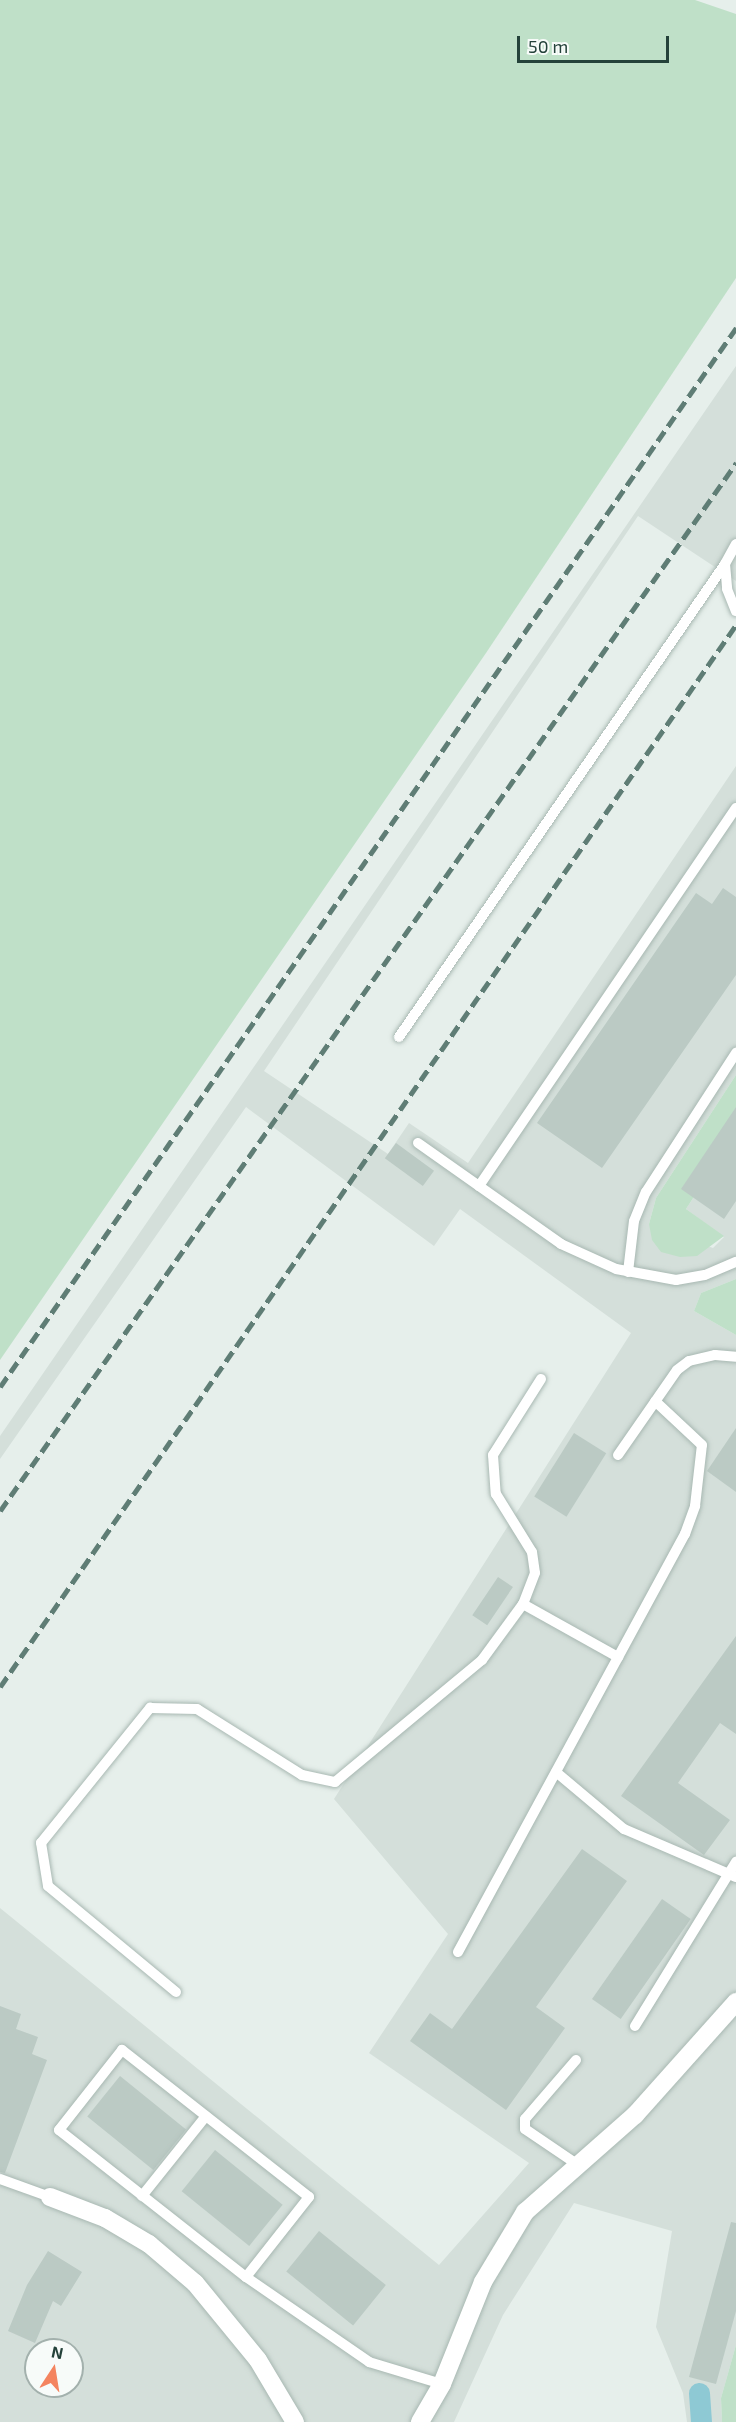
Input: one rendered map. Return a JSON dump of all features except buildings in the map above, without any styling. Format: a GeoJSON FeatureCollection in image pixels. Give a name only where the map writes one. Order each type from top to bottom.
{"type":"FeatureCollection","features":[{"type":"Feature","properties":{"kind":"street"},"geometry":{"type":"LineString","coordinates":[[420,2422],[442,2384],[483,2282],[525,2212],[635,2115],[736,2002]]}},
{"type":"Feature","properties":{"kind":"street"},"geometry":{"type":"LineString","coordinates":[[50,2197],[114,2223],[148,2244],[195,2283],[258,2360],[295,2422]]}},
{"type":"Feature","properties":{"kind":"lane"},"geometry":{"type":"LineString","coordinates":[[399,1037],[725,564],[736,544]]}},
{"type":"Feature","properties":{"kind":"lane"},"geometry":{"type":"LineString","coordinates":[[725,564],[727,589],[736,611]]}},
{"type":"Feature","properties":{"kind":"lane"},"geometry":{"type":"LineString","coordinates":[[479,1186],[736,808]]}},
{"type":"Feature","properties":{"kind":"lane"},"geometry":{"type":"LineString","coordinates":[[628,1272],[634,1221],[646,1192],[736,1053]]}},
{"type":"Feature","properties":{"kind":"lane"},"geometry":{"type":"LineString","coordinates":[[418,1143],[561,1244],[628,1272],[676,1280],[705,1275],[736,1262]]}},
{"type":"Feature","properties":{"kind":"lane"},"geometry":{"type":"LineString","coordinates":[[618,1455],[677,1370],[689,1361],[715,1355],[736,1357]]}},
{"type":"Feature","properties":{"kind":"lane"},"geometry":{"type":"LineString","coordinates":[[176,1992],[48,1886],[41,1843],[150,1708],[197,1709],[302,1775],[334,1782],[482,1660],[523,1604],[535,1573],[532,1552],[496,1494],[493,1455],[541,1379]]}},
{"type":"Feature","properties":{"kind":"lane"},"geometry":{"type":"LineString","coordinates":[[458,1952],[684,1534],[700,1482],[702,1445],[655,1401]]}},
{"type":"Feature","properties":{"kind":"lane"},"geometry":{"type":"LineString","coordinates":[[523,1604],[618,1657]]}},
{"type":"Feature","properties":{"kind":"lane"},"geometry":{"type":"LineString","coordinates":[[556,1772],[624,1828],[732,1876]]}},
{"type":"Feature","properties":{"kind":"lane"},"geometry":{"type":"LineString","coordinates":[[635,2026],[732,1876],[736,1862]]}},
{"type":"Feature","properties":{"kind":"lane"},"geometry":{"type":"LineString","coordinates":[[246,2277],[309,2197],[123,2050],[59,2130],[246,2277],[369,2362],[442,2384]]}},
{"type":"Feature","properties":{"kind":"lane"},"geometry":{"type":"LineString","coordinates":[[576,2060],[525,2119],[525,2128],[578,2165]]}},
{"type":"Feature","properties":{"kind":"lane"},"geometry":{"type":"LineString","coordinates":[[142,2196],[206,2116]]}},
{"type":"Feature","properties":{"kind":"lane"},"geometry":{"type":"LineString","coordinates":[[0,2179],[50,2197]]}},
{"type":"Feature","properties":{"kind":"shaded area"},"geometry":{"type":"Polygon","coordinates":[[[736,366],[736,581],[638,516],[264,1071],[388,1154],[409,1123],[468,1163],[736,766],[736,1075],[656,1198],[649,1224],[713,1248],[724,1237],[686,1209],[736,1132],[736,1279],[701,1293],[694,1311],[736,1335],[736,2345],[721,2398],[722,2422],[687,2422],[683,2393],[656,2327],[672,2231],[574,2203],[503,2315],[454,2422],[0,2422],[0,1908],[439,2265],[529,2163],[369,2053],[448,1934],[334,1799],[631,1333],[460,1209],[434,1246],[246,1107],[0,1459],[0,1436],[736,366]]]}},
{"type":"Feature","properties":{"kind":"green space"},"geometry":{"type":"Polygon","coordinates":[[[0,0],[695,0],[736,14],[736,278],[486,653],[0,1360],[0,0]]]}},
{"type":"Feature","properties":{"kind":"green space"},"geometry":{"type":"Polygon","coordinates":[[[736,1075],[736,1132],[686,1209],[724,1236],[697,1256],[680,1257],[661,1252],[652,1240],[649,1224],[656,1198],[736,1075]]]}},
{"type":"Feature","properties":{"kind":"green space"},"geometry":{"type":"Polygon","coordinates":[[[736,1279],[736,1335],[694,1311],[701,1293],[736,1279]]]}},
{"type":"Feature","properties":{"kind":"green space"},"geometry":{"type":"Polygon","coordinates":[[[736,2345],[736,2422],[722,2422],[721,2398],[736,2345]]]}},
{"type":"Feature","properties":{"kind":"waterway"},"geometry":{"type":"LineString","coordinates":[[699,2393],[701,2422]]}},
{"type":"Feature","properties":{"kind":"railway"},"geometry":{"type":"LineString","coordinates":[[0,1387],[736,328]]}},
{"type":"Feature","properties":{"kind":"railway"},"geometry":{"type":"LineString","coordinates":[[0,1511],[736,463]]}},
{"type":"Feature","properties":{"kind":"railway"},"geometry":{"type":"LineString","coordinates":[[0,1687],[736,625]]}}]}
